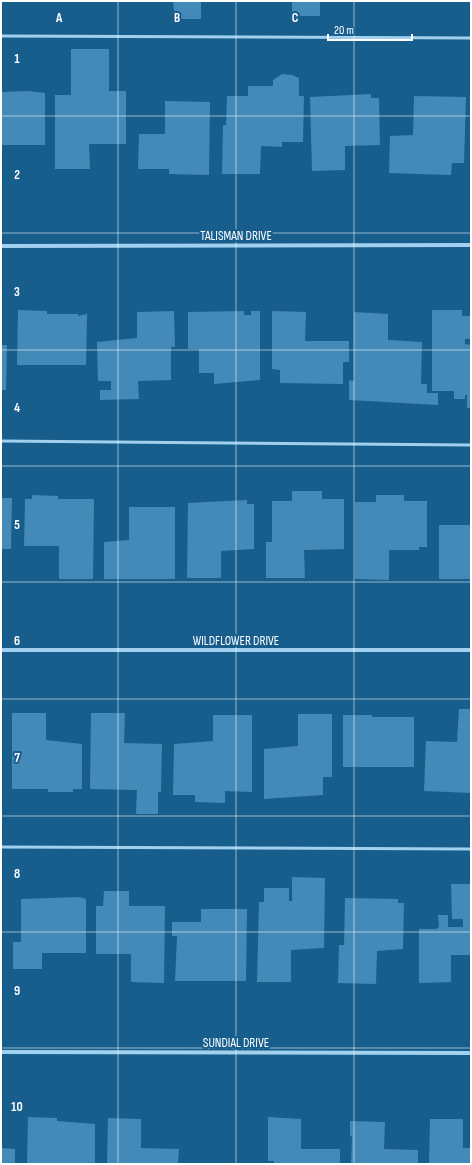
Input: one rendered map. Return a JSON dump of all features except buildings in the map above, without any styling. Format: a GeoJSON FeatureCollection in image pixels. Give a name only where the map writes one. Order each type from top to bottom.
{"type":"FeatureCollection","features":[{"type":"Feature","properties":{"kind":"street","name":"TALISMAN DRIVE"},"geometry":{"type":"LineString","coordinates":[[1,246],[471,245]]}},
{"type":"Feature","properties":{"kind":"street","name":"WILDFLOWER DRIVE"},"geometry":{"type":"LineString","coordinates":[[1,650],[471,650]]}},
{"type":"Feature","properties":{"kind":"street","name":"SUNDIAL DRIVE"},"geometry":{"type":"LineString","coordinates":[[1,1052],[471,1053]]}},
{"type":"Feature","properties":{"kind":"lane"},"geometry":{"type":"LineString","coordinates":[[1,36],[471,38]]}},
{"type":"Feature","properties":{"kind":"lane"},"geometry":{"type":"LineString","coordinates":[[1,441],[471,444]]}},
{"type":"Feature","properties":{"kind":"lane"},"geometry":{"type":"LineString","coordinates":[[1,847],[471,849]]}}]}
